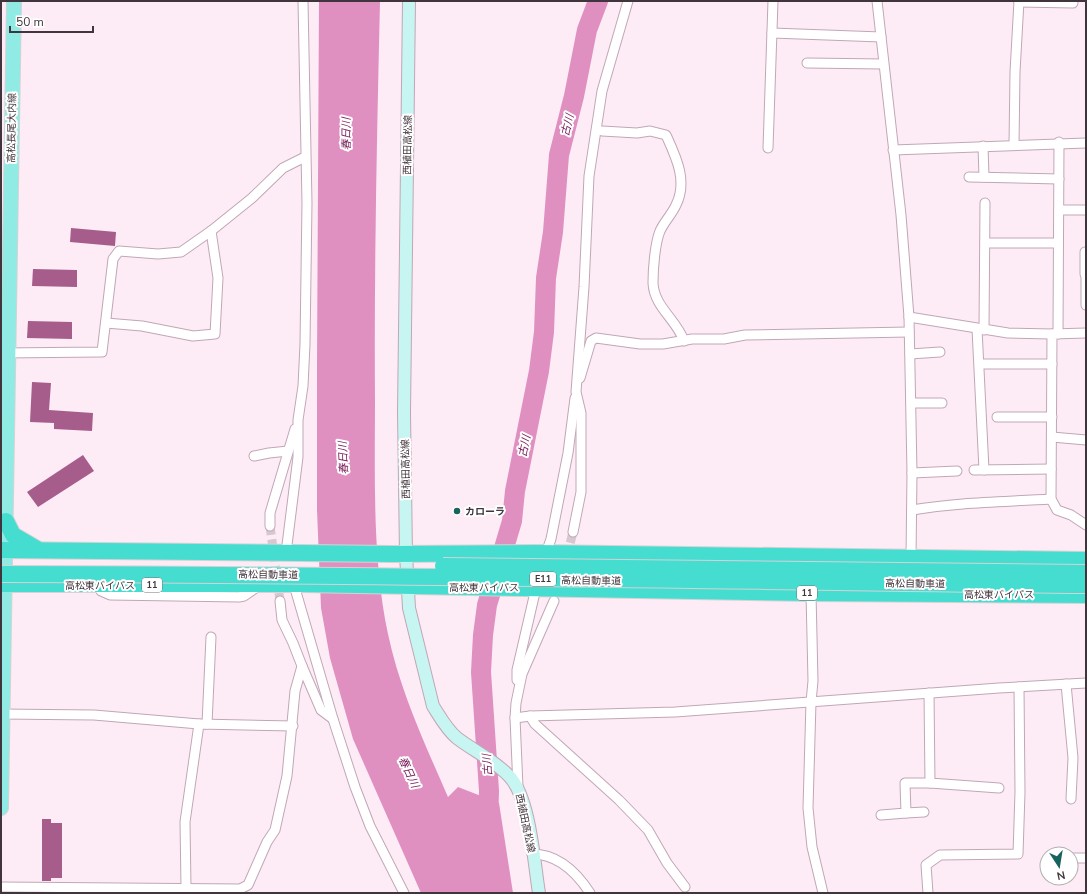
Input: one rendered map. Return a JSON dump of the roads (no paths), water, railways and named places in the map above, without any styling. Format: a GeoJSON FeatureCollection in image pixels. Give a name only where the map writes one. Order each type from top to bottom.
{"type":"FeatureCollection","features":[{"type":"Feature","properties":{"kind":"highway"},"geometry":{"type":"LineString","coordinates":[[6,521],[13,535],[22,542],[40,550]]}},
{"type":"Feature","properties":{"kind":"highway"},"geometry":{"type":"LineString","coordinates":[[2,554],[40,550],[399,554],[542,553],[1086,560]]}},
{"type":"Feature","properties":{"kind":"highway","name":"高松自動車道"},"geometry":{"type":"LineString","coordinates":[[2,554],[606,567],[1086,573]]}},
{"type":"Feature","properties":{"kind":"highway","name":"高松自動車道"},"geometry":{"type":"LineString","coordinates":[[2,581],[256,574],[608,580],[1086,585]]}},
{"type":"Feature","properties":{"kind":"highway","name":"高松東バイパス"},"geometry":{"type":"LineString","coordinates":[[2,581],[97,585],[532,587],[811,593],[1086,595]]}},
{"type":"Feature","properties":{"kind":"main road","name":"高松長尾大内線"},"geometry":{"type":"LineString","coordinates":[[1,808],[2,554],[6,521],[4,353],[14,1]]}},
{"type":"Feature","properties":{"kind":"main road","name":"西植田高松線"},"geometry":{"type":"LineString","coordinates":[[409,1],[404,413],[399,554],[400,586],[409,608],[433,706],[441,720],[456,738],[494,763],[509,776],[518,787],[526,812],[539,893]]}},
{"type":"Feature","properties":{"kind":"street"},"geometry":{"type":"LineString","coordinates":[[293,553],[298,457],[298,420],[303,386],[305,344],[307,203],[303,1]]}},
{"type":"Feature","properties":{"kind":"street"},"geometry":{"type":"LineString","coordinates":[[542,553],[551,539],[568,453],[576,392],[584,287],[590,167],[602,91],[628,1]]}},
{"type":"Feature","properties":{"kind":"street"},"geometry":{"type":"LineString","coordinates":[[768,148],[773,1]]}},
{"type":"Feature","properties":{"kind":"street"},"geometry":{"type":"LineString","coordinates":[[877,1],[901,215],[909,317],[912,472],[911,558]]}},
{"type":"Feature","properties":{"kind":"street"},"geometry":{"type":"LineString","coordinates":[[1014,145],[1015,72],[1019,1],[1073,3]]}},
{"type":"Feature","properties":{"kind":"street"},"geometry":{"type":"LineString","coordinates":[[772,33],[881,37]]}},
{"type":"Feature","properties":{"kind":"street"},"geometry":{"type":"LineString","coordinates":[[807,63],[883,64]]}},
{"type":"Feature","properties":{"kind":"street"},"geometry":{"type":"LineString","coordinates":[[590,167],[595,158],[602,131],[609,70]]}},
{"type":"Feature","properties":{"kind":"street"},"geometry":{"type":"LineString","coordinates":[[602,131],[638,133],[650,131],[666,135],[677,158],[681,176],[680,191],[676,205],[660,232],[653,284],[658,302],[680,331],[684,341]]}},
{"type":"Feature","properties":{"kind":"street"},"geometry":{"type":"LineString","coordinates":[[1059,142],[1058,243],[1055,334],[1052,364],[1051,499],[1058,510],[1071,515],[1086,525]]}},
{"type":"Feature","properties":{"kind":"street"},"geometry":{"type":"LineString","coordinates":[[893,150],[1059,142],[1086,143]]}},
{"type":"Feature","properties":{"kind":"street"},"geometry":{"type":"LineString","coordinates":[[983,146],[984,177]]}},
{"type":"Feature","properties":{"kind":"street"},"geometry":{"type":"LineString","coordinates":[[4,353],[102,352],[114,259],[119,251],[158,254],[181,252],[211,231],[252,198],[284,168],[305,157]]}},
{"type":"Feature","properties":{"kind":"street"},"geometry":{"type":"LineString","coordinates":[[969,177],[1059,178]]}},
{"type":"Feature","properties":{"kind":"street"},"geometry":{"type":"LineString","coordinates":[[984,470],[980,330],[985,243],[985,202]]}},
{"type":"Feature","properties":{"kind":"street"},"geometry":{"type":"LineString","coordinates":[[1059,210],[1086,210]]}},
{"type":"Feature","properties":{"kind":"street"},"geometry":{"type":"LineString","coordinates":[[106,323],[142,326],[194,336],[215,334],[218,278],[211,231]]}},
{"type":"Feature","properties":{"kind":"street"},"geometry":{"type":"LineString","coordinates":[[985,243],[1058,243]]}},
{"type":"Feature","properties":{"kind":"street"},"geometry":{"type":"LineString","coordinates":[[1085,252],[1086,305]]}},
{"type":"Feature","properties":{"kind":"street"},"geometry":{"type":"LineString","coordinates":[[909,317],[980,330],[1008,333],[1086,333]]}},
{"type":"Feature","properties":{"kind":"street"},"geometry":{"type":"LineString","coordinates":[[577,378],[581,378],[591,341],[596,338],[640,344],[663,344],[684,341],[724,339],[745,335],[909,332]]}},
{"type":"Feature","properties":{"kind":"street"},"geometry":{"type":"LineString","coordinates":[[910,354],[940,352]]}},
{"type":"Feature","properties":{"kind":"street"},"geometry":{"type":"LineString","coordinates":[[980,364],[1052,364]]}},
{"type":"Feature","properties":{"kind":"street"},"geometry":{"type":"LineString","coordinates":[[574,532],[581,492],[581,413],[576,392]]}},
{"type":"Feature","properties":{"kind":"street"},"geometry":{"type":"LineString","coordinates":[[911,403],[942,403]]}},
{"type":"Feature","properties":{"kind":"street"},"geometry":{"type":"LineString","coordinates":[[997,417],[1052,417]]}},
{"type":"Feature","properties":{"kind":"street"},"geometry":{"type":"LineString","coordinates":[[270,526],[270,514],[298,420]]}},
{"type":"Feature","properties":{"kind":"street"},"geometry":{"type":"LineString","coordinates":[[1052,437],[1086,440]]}},
{"type":"Feature","properties":{"kind":"street"},"geometry":{"type":"LineString","coordinates":[[254,456],[270,452],[288,452]]}},
{"type":"Feature","properties":{"kind":"street"},"geometry":{"type":"LineString","coordinates":[[974,470],[1052,469]]}},
{"type":"Feature","properties":{"kind":"street"},"geometry":{"type":"LineString","coordinates":[[912,472],[957,471]]}},
{"type":"Feature","properties":{"kind":"street"},"geometry":{"type":"LineString","coordinates":[[912,510],[948,504],[984,501],[1051,499]]}},
{"type":"Feature","properties":{"kind":"street"},"geometry":{"type":"LineString","coordinates":[[298,585],[333,719],[355,787],[370,826],[404,893]]}},
{"type":"Feature","properties":{"kind":"street"},"geometry":{"type":"LineString","coordinates":[[518,787],[515,718],[517,670],[532,587]]}},
{"type":"Feature","properties":{"kind":"street"},"geometry":{"type":"LineString","coordinates":[[811,593],[813,681],[811,702],[809,827],[812,847],[823,893]]}},
{"type":"Feature","properties":{"kind":"street"},"geometry":{"type":"LineString","coordinates":[[280,601],[282,620],[321,710],[333,719]]}},
{"type":"Feature","properties":{"kind":"street"},"geometry":{"type":"LineString","coordinates":[[516,703],[522,674],[554,601]]}},
{"type":"Feature","properties":{"kind":"street"},"geometry":{"type":"LineString","coordinates":[[186,888],[185,822],[203,724],[211,637]]}},
{"type":"Feature","properties":{"kind":"street"},"geometry":{"type":"LineString","coordinates":[[1,887],[186,888],[241,891],[248,885],[267,842],[275,830],[284,799],[293,726],[295,691],[302,666]]}},
{"type":"Feature","properties":{"kind":"street"},"geometry":{"type":"LineString","coordinates":[[515,718],[530,716],[676,712],[1086,683]]}},
{"type":"Feature","properties":{"kind":"street"},"geometry":{"type":"LineString","coordinates":[[1066,684],[1073,758],[1071,799]]}},
{"type":"Feature","properties":{"kind":"street"},"geometry":{"type":"LineString","coordinates":[[928,893],[926,865],[940,855],[1018,854],[1020,792],[1019,687]]}},
{"type":"Feature","properties":{"kind":"street"},"geometry":{"type":"LineString","coordinates":[[929,693],[930,783]]}},
{"type":"Feature","properties":{"kind":"street"},"geometry":{"type":"LineString","coordinates":[[2,714],[94,715],[203,724],[293,726]]}},
{"type":"Feature","properties":{"kind":"street"},"geometry":{"type":"LineString","coordinates":[[530,716],[535,724],[619,800],[648,830],[667,863],[685,887]]}},
{"type":"Feature","properties":{"kind":"street"},"geometry":{"type":"LineString","coordinates":[[906,812],[906,783],[930,783],[999,788]]}},
{"type":"Feature","properties":{"kind":"street"},"geometry":{"type":"LineString","coordinates":[[881,815],[906,812],[924,812]]}},
{"type":"Feature","properties":{"kind":"street"},"geometry":{"type":"LineString","coordinates":[[532,854],[541,854],[568,866],[583,881],[590,893]]}},
{"type":"Feature","properties":{"kind":"water","name":"春日川"},"geometry":{"type":"Polygon","coordinates":[[[319,1],[380,1],[375,250],[375,487],[379,577],[388,634],[406,697],[448,797],[458,787],[499,803],[513,893],[421,893],[353,739],[330,658],[321,608],[317,510],[319,1]]]}},
{"type":"Feature","properties":{"kind":"waterway","name":"古川"},"geometry":{"type":"LineString","coordinates":[[488,826],[489,791],[481,672],[483,635],[487,605],[512,521],[515,491],[539,371],[544,332],[546,278],[553,232],[559,155],[574,96],[587,30],[598,1]]}},
{"type":"Feature","properties":{"kind":"tunnel"},"geometry":{"type":"LineString","coordinates":[[270,526],[280,601]]}},
{"type":"Feature","properties":{"kind":"tunnel"},"geometry":{"type":"LineString","coordinates":[[567,556],[573,532]]}},
{"type":"Feature","properties":{"kind":"place","name":"カローラ"},"geometry":{"type":"Point","coordinates":[457,511]}}]}
